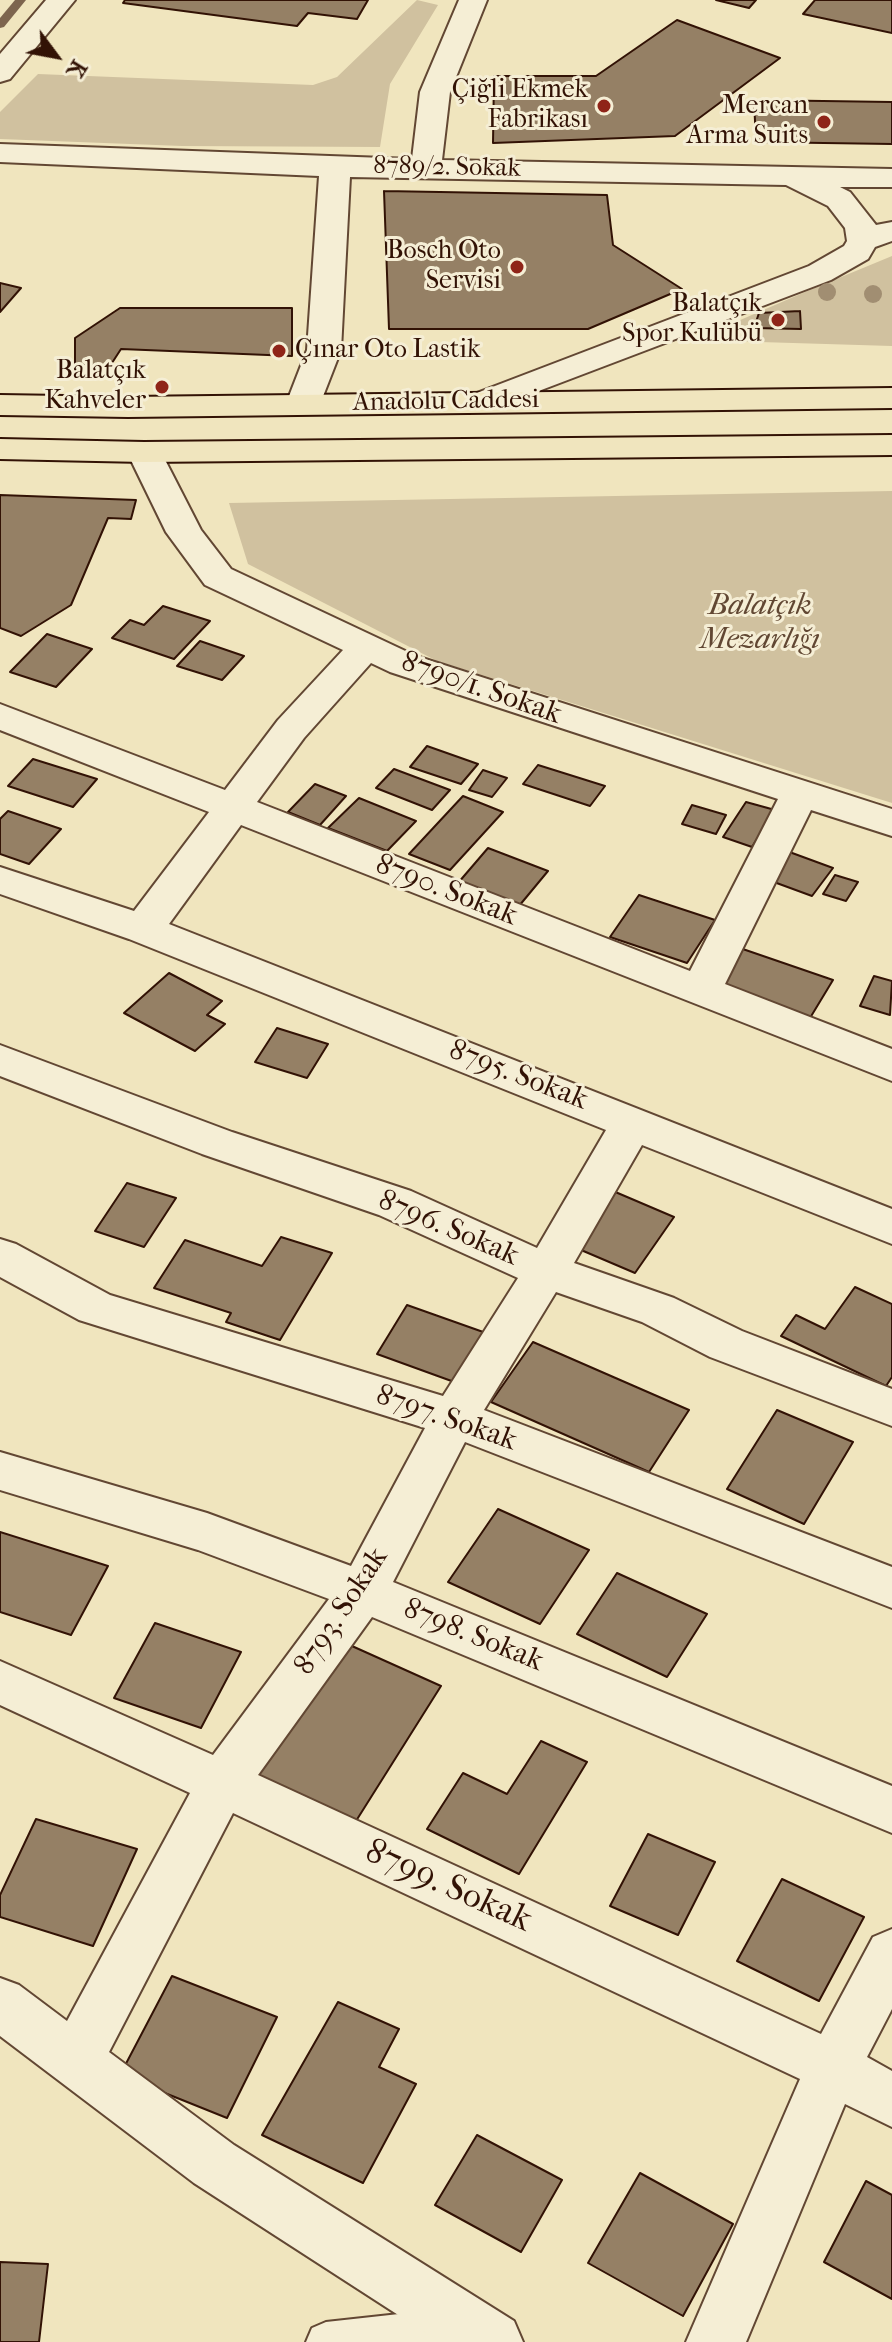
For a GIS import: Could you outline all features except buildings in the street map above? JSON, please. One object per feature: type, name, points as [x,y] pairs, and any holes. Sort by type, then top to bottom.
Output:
[{"type":"highway","name":"Anadolu Caddesi","points":[[0,405],[128,407],[892,398]]},
{"type":"highway","name":"Anadolu Caddesi","points":[[0,449],[144,452],[892,445]]},
{"type":"street","points":[[0,73],[61,0]]},
{"type":"street","points":[[426,167],[435,92],[473,0]]},
{"type":"street","name":"8789/2. Sokak","points":[[0,153],[335,167],[789,176],[811,183],[839,199],[861,227],[878,236]]},
{"type":"street","points":[[303,404],[324,350],[335,167]]},
{"type":"street","points":[[789,176],[892,178]]},
{"type":"street","points":[[486,401],[820,273],[878,236]]},
{"type":"street","name":"8790/1. Sokak","points":[[144,452],[184,532],[218,577],[403,664],[892,823]]},
{"type":"street","points":[[143,929],[291,729],[366,647]]},
{"type":"street","name":"8790. Sokak","points":[[0,716],[892,1066]]},
{"type":"street","points":[[701,991],[800,794]]},
{"type":"street","name":"8795. Sokak","points":[[0,880],[143,929],[892,1227]]},
{"type":"street","name":"8796. Sokak","points":[[0,1060],[217,1143],[395,1203],[546,1271],[658,1310],[726,1344],[892,1408]]},
{"type":"street","name":"8793. Sokak","points":[[76,2060],[221,1785],[363,1591],[454,1418],[546,1271],[633,1122]]},
{"type":"street","name":"8797. Sokak","points":[[0,1256],[95,1308],[454,1418],[892,1588]]},
{"type":"street","name":"8798. Sokak","points":[[0,1471],[207,1533],[363,1591],[892,1810]]},
{"type":"street","name":"8799. Sokak","points":[[0,1682],[500,1910],[833,2067],[892,2101]]},
{"type":"street","points":[[716,2342],[833,2067],[892,1954]]},
{"type":"street","points":[[0,2003],[214,2164],[481,2334]]},
{"type":"lane","points":[[326,2342],[481,2334]]},
{"type":"green space","points":[[417,0],[438,5],[390,84],[380,147],[182,146],[0,139],[0,112],[38,74],[313,85],[337,77]]},
{"type":"green space","points":[[892,256],[892,346],[694,340],[805,292]]},
{"type":"green space","name":"Balatçık Mezarlığı","points":[[892,491],[892,803],[437,661],[248,564],[229,503]]},
{"type":"waterway","points":[[0,25],[21,0]]},
{"type":"place","name":"Çiğli Ekmek Fabrikası","points":[[604,106]]},
{"type":"place","name":"Mercan Arma Suits","points":[[824,122]]},
{"type":"place","name":"Bosch Oto Servisi","points":[[517,267]]},
{"type":"place","name":"Balatçık Spor Kulübü","points":[[778,320]]},
{"type":"place","name":"Çınar Oto Lastik","points":[[279,351]]},
{"type":"place","name":"Balatçık Kahveler","points":[[162,387]]}]
